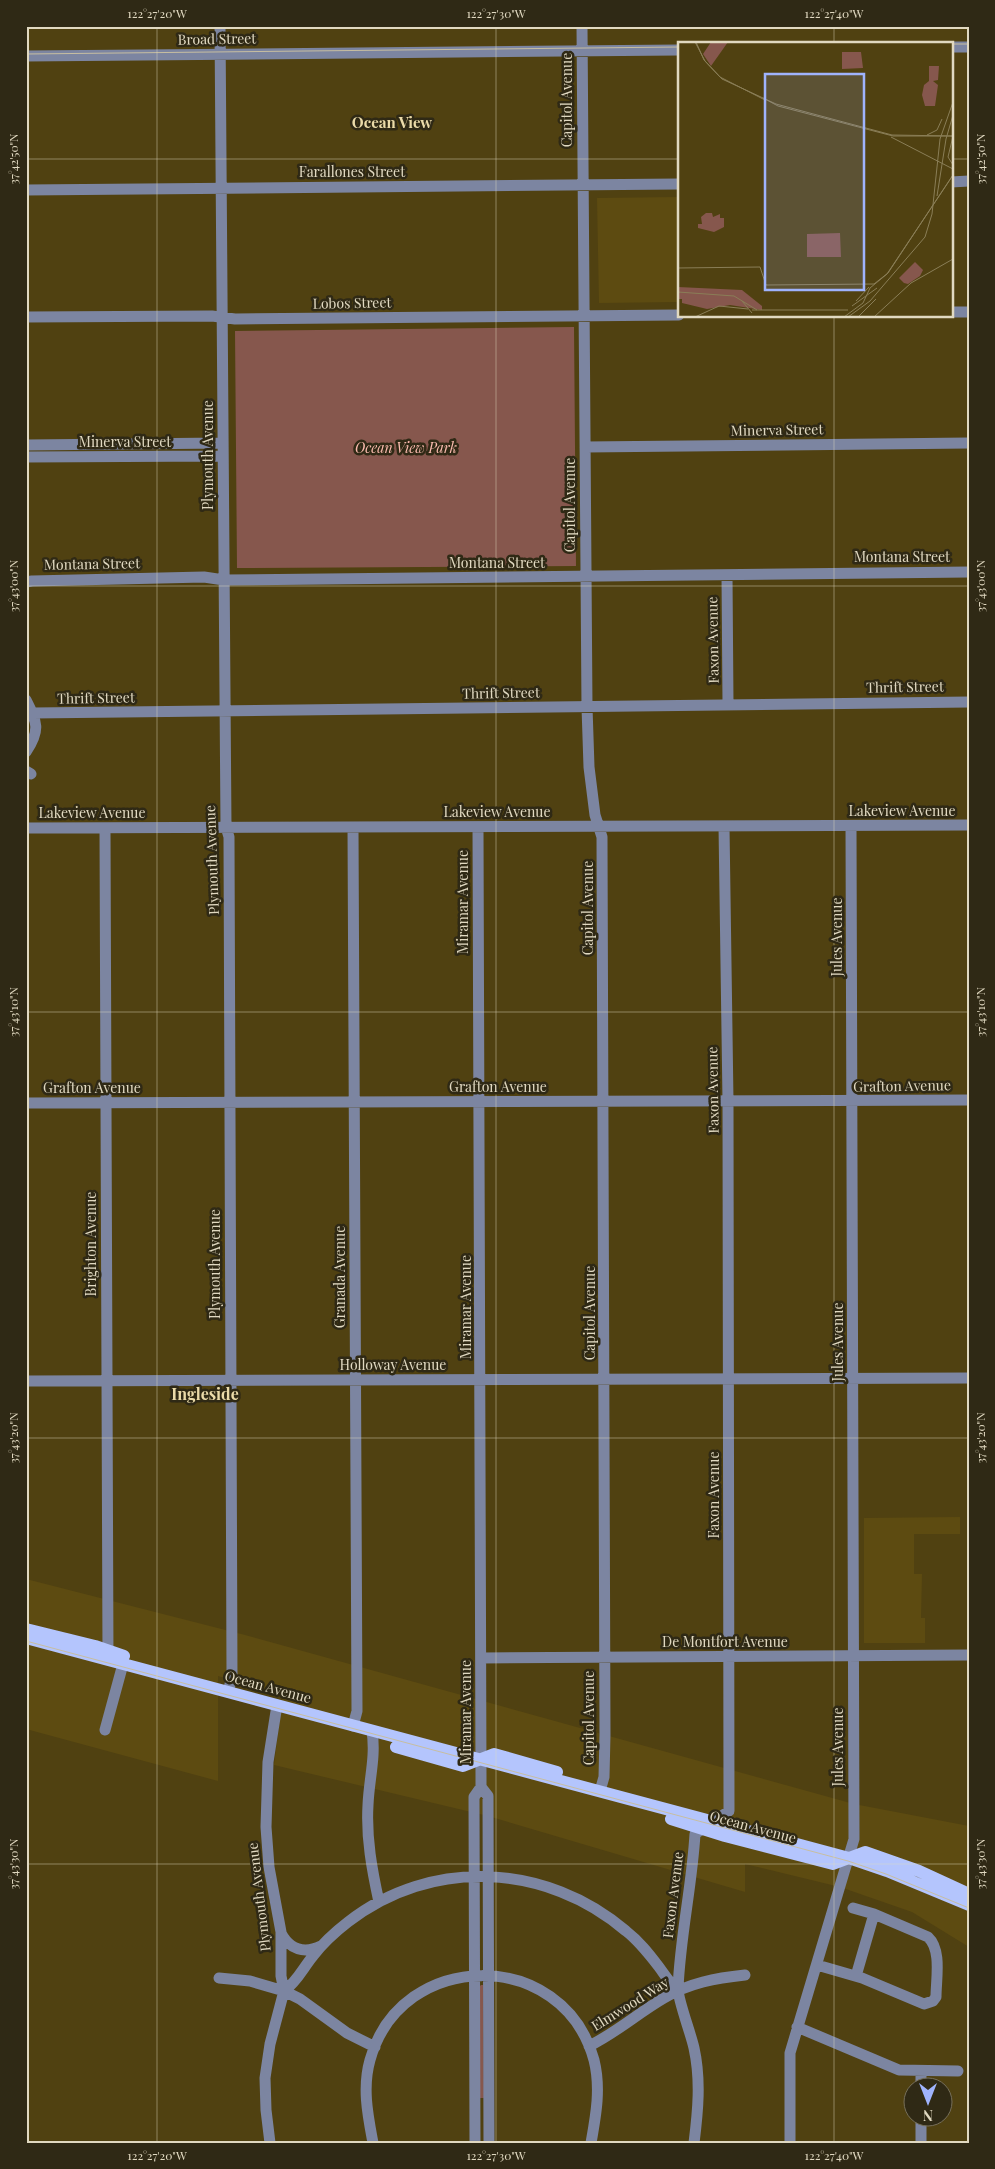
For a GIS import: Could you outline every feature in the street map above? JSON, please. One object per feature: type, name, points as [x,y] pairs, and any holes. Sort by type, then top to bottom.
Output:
[{"type":"main road","name":"Ocean Avenue","points":[[26,1629],[108,1655],[123,1664],[353,1726],[372,1732],[382,1742],[462,1766],[494,1754],[589,1781],[600,1792],[653,1806],[708,1826],[849,1858],[894,1874],[969,1905]]},
{"type":"main road","name":"Ocean Avenue","points":[[26,1638],[133,1659],[155,1672]]},
{"type":"main road","name":"Ocean Avenue","points":[[849,1858],[865,1852],[919,1872],[969,1894]]},
{"type":"street","name":"Plymouth Avenue","points":[[220,26],[226,827],[229,837],[232,1677],[228,1692]]},
{"type":"street","name":"Capitol Avenue","points":[[582,26],[587,707],[589,767],[595,816],[600,826],[602,837],[605,1381],[604,1777],[600,1792]]},
{"type":"street","points":[[952,47],[969,47]]},
{"type":"street","name":"Broad Street","points":[[26,56],[678,50]]},
{"type":"street","points":[[952,182],[969,182]]},
{"type":"street","name":"Farallones Street","points":[[26,190],[678,184]]},
{"type":"street","points":[[952,312],[969,312]]},
{"type":"street","name":"Lobos Street","points":[[26,317],[222,317],[235,319],[678,315]]},
{"type":"street","name":"Minerva Street","points":[[26,445],[223,443]]},
{"type":"street","name":"Minerva Street","points":[[585,447],[969,443]]},
{"type":"street","name":"Minerva Street","points":[[26,458],[223,456]]},
{"type":"street","name":"Montana Street","points":[[26,582],[32,580],[204,577],[224,580],[969,572]]},
{"type":"street","name":"Faxon Avenue","points":[[727,576],[728,704]]},
{"type":"street","points":[[26,700],[33,713],[36,732],[26,752]]},
{"type":"street","name":"Thrift Street","points":[[33,713],[969,702]]},
{"type":"street","name":"Faxon Avenue","points":[[694,2143],[699,2099],[698,2066],[678,1990],[683,1924],[691,1876],[695,1834],[729,1810],[728,1101],[724,826]]},
{"type":"street","name":"Jules Avenue","points":[[790,2143],[790,2053],[796,2027],[817,1965],[854,1839],[851,826]]},
{"type":"street","name":"Lakeview Avenue","points":[[26,828],[969,826]]},
{"type":"street","name":"Granada Avenue","points":[[353,827],[357,1711],[353,1726]]},
{"type":"street","name":"Miramar Avenue","points":[[478,827],[481,1787],[474,1797],[474,1876],[489,2143]]},
{"type":"street","name":"Brighton Avenue","points":[[104,828],[108,1655]]},
{"type":"street","name":"Grafton Avenue","points":[[26,1103],[969,1100]]},
{"type":"street","name":"Holloway Avenue","points":[[26,1381],[605,1381],[969,1378]]},
{"type":"street","name":"De Montfort Avenue","points":[[481,1658],[969,1655]]},
{"type":"street","points":[[105,1730],[123,1664]]},
{"type":"street","name":"Plymouth Avenue","points":[[270,2143],[265,2078],[270,2044],[284,1991],[281,1976],[281,1932],[270,1867],[266,1827],[268,1762],[278,1705]]},
{"type":"street","points":[[372,1732],[375,1748],[368,1788],[367,1824],[371,1864],[378,1902]]},
{"type":"street","name":"Miramar Avenue","points":[[475,2143],[481,1975],[488,1876],[488,1796],[481,1787]]},
{"type":"street","points":[[284,1991],[296,1980],[321,1946],[347,1922],[378,1902],[434,1880],[474,1876],[521,1879],[570,1894],[601,1911],[641,1945],[678,1990]]},
{"type":"street","points":[[817,1965],[856,1976],[924,2004],[929,2004],[936,1997],[936,1950],[933,1941],[928,1937],[874,1914],[853,1908]]},
{"type":"street","points":[[856,1976],[874,1914]]},
{"type":"street","points":[[281,1932],[285,1941],[299,1950],[306,1951],[321,1946]]},
{"type":"street","points":[[373,2143],[366,2089],[368,2068],[375,2047],[390,2020],[413,1997],[442,1982],[481,1975],[518,1980],[547,1995],[572,2018],[589,2046],[594,2060],[598,2088],[591,2143]]},
{"type":"street","name":"Elmwood Way","points":[[589,2046],[616,2032],[654,2004],[678,1990],[713,1979],[745,1975]]},
{"type":"street","points":[[219,1978],[250,1981],[284,1991],[300,1999],[347,2033],[375,2047]]},
{"type":"street","points":[[796,2027],[891,2067],[908,2071],[958,2071]]},
{"type":"street","points":[[922,2071],[922,2076]]},
{"type":"street","points":[[921,2126],[921,2143]]},
{"type":"shaded area","points":[[678,197],[678,302],[599,303],[597,198]]},
{"type":"shaded area","points":[[960,1517],[960,1534],[914,1534],[914,1574],[922,1574],[921,1618],[925,1618],[925,1643],[864,1643],[864,1518]]},
{"type":"shaded area","points":[[26,1579],[245,1635],[854,1804],[969,1826],[969,1947],[912,1912],[840,1887],[745,1864],[745,1892],[488,1816],[274,1765],[283,1695],[218,1676],[218,1781],[26,1729]]},
{"type":"green space","name":"Ocean View Park","points":[[574,327],[576,566],[237,568],[235,331]]},
{"type":"green space","points":[[481,1985],[483,1985],[484,2098],[480,2098]]},
{"type":"tram line","points":[[952,44],[969,44]]},
{"type":"tram line","points":[[26,54],[678,47]]},
{"type":"tram line","points":[[26,1641],[848,1861],[886,1874],[969,1908]]},
{"type":"district","name":"Ocean View","points":[[392,123]]},
{"type":"district","name":"Ingleside","points":[[205,1394]]}]
